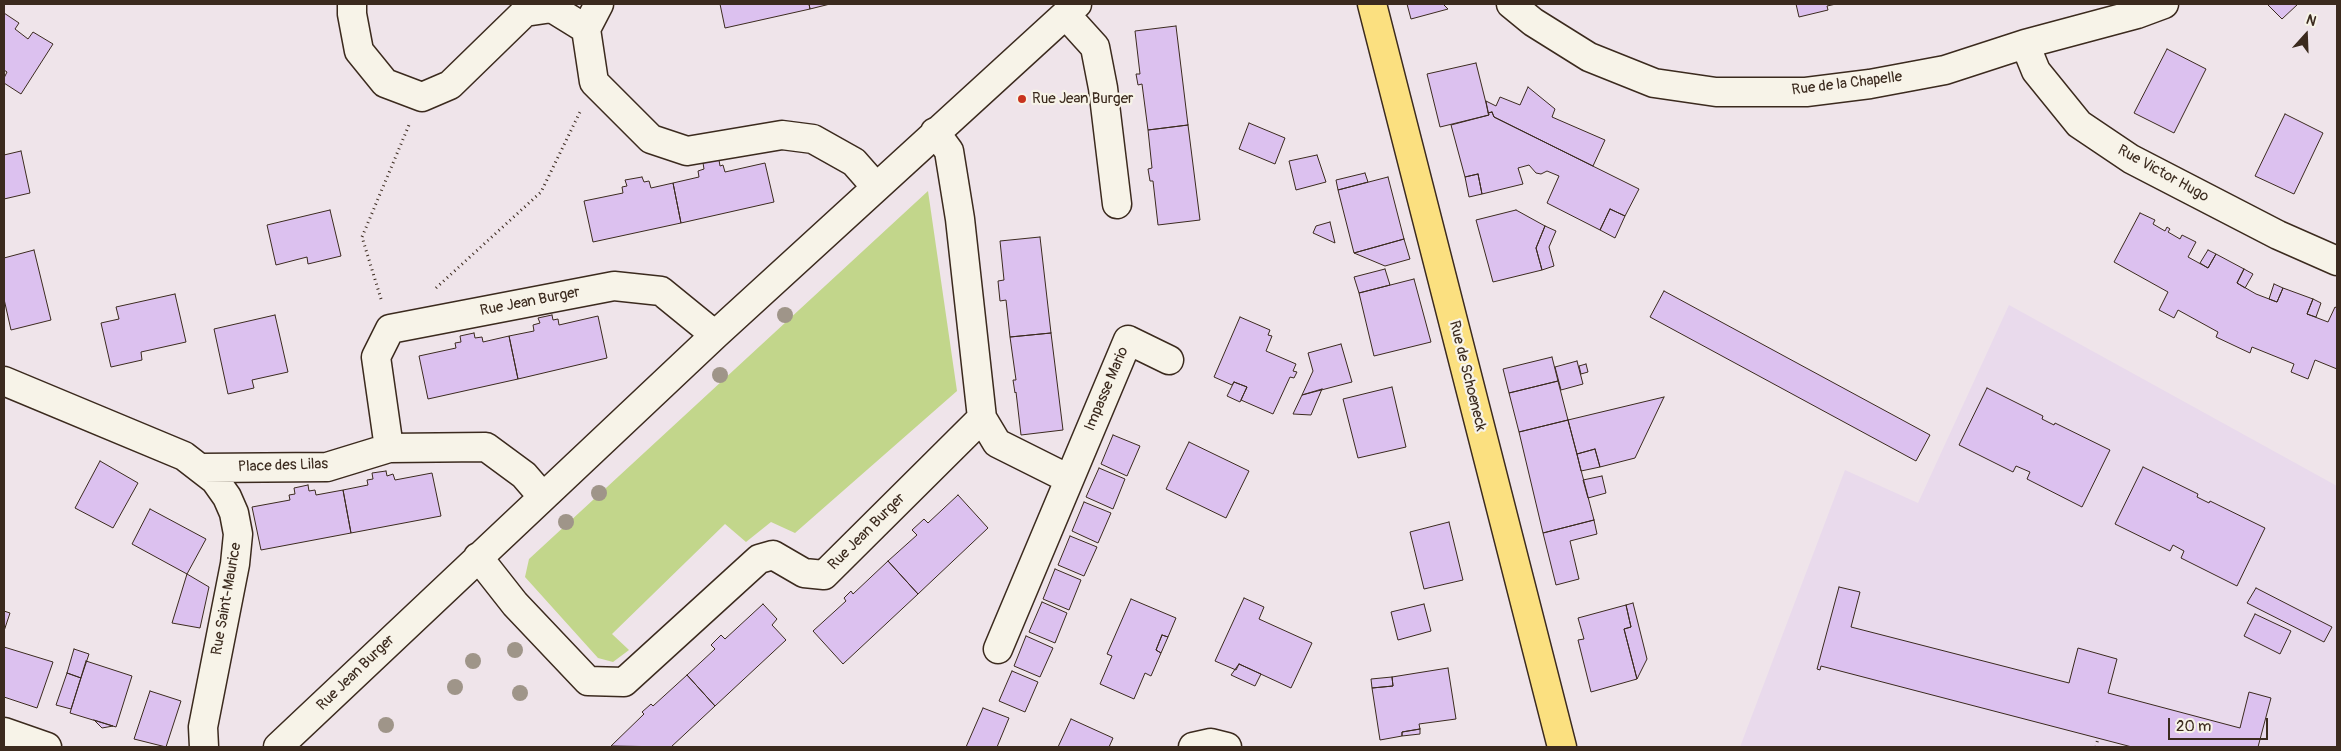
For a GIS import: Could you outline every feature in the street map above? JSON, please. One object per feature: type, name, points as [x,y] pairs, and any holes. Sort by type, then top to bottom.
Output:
[{"type":"main road","name":"Rue de Schoeneck","points":[[1372,4],[1562,747]]},
{"type":"street","points":[[352,4],[359,51],[385,84],[422,97],[450,85],[525,12],[552,8],[586,30]]},
{"type":"street","points":[[599,4],[586,30],[594,82],[651,138],[688,151],[782,135],[813,139],[854,162],[876,187]]},
{"type":"street","name":"Rue de la Chapelle","points":[[1511,4],[1533,22],[1589,57],[1654,83],[1716,92],[1806,92],[1870,84],[1945,70],[2025,44],[2137,14],[2164,4]]},
{"type":"street","name":"Rue Jean Burger","points":[[278,747],[715,335],[935,132],[1072,9],[1095,47],[1103,88],[1117,204]]},
{"type":"street","name":"Rue Victor Hugo","points":[[2025,44],[2036,71],[2079,124],[2131,159],[2278,235],[2337,261]]},
{"type":"street","points":[[935,132],[949,151],[960,219],[982,418],[997,443],[1069,479]]},
{"type":"street","name":"Rue Jean Burger","points":[[390,330],[614,286],[661,291],[715,335]]},
{"type":"street","points":[[390,330],[376,357],[389,448],[486,447],[524,475],[543,497]]},
{"type":"street","name":"Impasse Mario","points":[[998,649],[1128,340],[1169,360]]},
{"type":"street","name":"Rue Saint-Maurice","points":[[4,381],[165,447],[202,468],[215,480],[228,497],[234,513],[238,534],[235,564],[203,727],[204,747]]},
{"type":"street","name":"Rue Jean Burger","points":[[478,557],[515,604],[588,681],[624,682],[759,560],[773,556],[804,573],[824,575],[982,418]]},
{"type":"street","name":"Place des Lilas","points":[[202,468],[327,467],[389,448]]},
{"type":"street","points":[[4,732],[47,747]]},
{"type":"street","points":[[1193,747],[1211,743],[1228,747]]},
{"type":"path","points":[[433,290],[541,192],[594,82]]},
{"type":"path","points":[[390,330],[362,236],[422,97]]},
{"type":"path","points":[[2096,747],[2098,738]]},
{"type":"shaded area","points":[[2009,305],[2337,486],[2337,747],[1740,747],[1845,470],[1918,503]]},
{"type":"green space","points":[[928,191],[957,391],[795,533],[771,522],[746,542],[725,524],[612,634],[629,650],[613,662],[598,658],[525,577],[529,559]]},
{"type":"building","points":[[720,4],[809,4],[810,9],[725,28]]},
{"type":"building","points":[[809,4],[830,4],[810,9]]},
{"type":"building","points":[[1407,4],[1443,4],[1448,9],[1411,19]]},
{"type":"building","points":[[1796,4],[1836,4],[1827,6],[1828,10],[1799,17]]},
{"type":"building","points":[[2267,4],[2298,4],[2282,19]]},
{"type":"building","points":[[4,13],[19,23],[15,29],[28,39],[33,32],[53,44],[21,94],[4,83],[7,72],[4,70]]},
{"type":"building","points":[[1176,26],[1188,125],[1148,130],[1142,84],[1138,85],[1136,74],[1140,74],[1135,31]]},
{"type":"building","points":[[2167,49],[2206,69],[2174,133],[2134,113]]},
{"type":"building","points":[[1476,63],[1489,115],[1440,127],[1427,74]]},
{"type":"building","points":[[1528,87],[1555,109],[1552,117],[1605,140],[1593,166],[1494,117],[1492,112],[1488,113],[1486,101],[1496,106],[1500,97],[1520,105]]},
{"type":"building","points":[[1492,112],[1494,117],[1639,189],[1625,216],[1610,209],[1600,230],[1547,203],[1559,176],[1547,171],[1541,174],[1536,173],[1529,165],[1518,168],[1523,184],[1482,194],[1478,174],[1465,177],[1451,125],[1489,115],[1488,113]]},
{"type":"building","points":[[2285,114],[2323,133],[2294,194],[2255,176]]},
{"type":"building","points":[[1249,123],[1285,138],[1275,164],[1239,149]]},
{"type":"building","points":[[1188,125],[1200,220],[1158,225],[1153,181],[1150,181],[1148,169],[1152,168],[1148,130]]},
{"type":"building","points":[[21,151],[30,193],[4,199],[4,155]]},
{"type":"building","points":[[1317,155],[1326,182],[1296,190],[1289,161]]},
{"type":"building","points":[[719,160],[720,166],[723,165],[725,172],[765,163],[774,202],[681,223],[673,183],[699,177],[698,171],[704,169],[703,163]]},
{"type":"building","points":[[1365,173],[1368,182],[1338,190],[1336,180]]},
{"type":"building","points":[[1478,174],[1482,194],[1469,197],[1465,177]]},
{"type":"building","points":[[642,177],[644,182],[649,181],[651,188],[673,183],[681,223],[593,242],[584,201],[623,193],[622,187],[627,186],[625,180]]},
{"type":"building","points":[[1388,177],[1404,239],[1354,253],[1338,190]]},
{"type":"building","points":[[1610,209],[1625,216],[1615,238],[1600,230]]},
{"type":"building","points":[[330,210],[341,256],[308,264],[307,257],[276,265],[267,225]]},
{"type":"building","points":[[1516,210],[1545,226],[1536,248],[1542,270],[1493,282],[1476,220]]},
{"type":"building","points":[[2140,213],[2155,220],[2153,224],[2165,231],[2167,227],[2170,229],[2168,232],[2180,239],[2182,235],[2196,242],[2188,257],[2208,268],[2216,254],[2244,269],[2237,283],[2256,294],[2277,302],[2283,288],[2313,299],[2307,314],[2328,322],[2335,307],[2337,308],[2337,369],[2315,360],[2308,379],[2291,372],[2294,364],[2252,347],[2250,353],[2216,337],[2218,332],[2178,310],[2174,318],[2159,310],[2168,292],[2114,262]]},
{"type":"building","points":[[1330,222],[1335,243],[1313,233],[1316,226]]},
{"type":"building","points":[[1545,226],[1556,231],[1549,247],[1554,266],[1542,270],[1536,248]]},
{"type":"building","points":[[1040,237],[1051,333],[1010,337],[1006,300],[1000,301],[998,281],[1004,280],[1000,241]]},
{"type":"building","points":[[1404,239],[1410,259],[1385,266],[1354,253]]},
{"type":"building","points":[[34,250],[51,320],[11,330],[4,299],[4,258]]},
{"type":"building","points":[[2208,250],[2216,254],[2208,268],[2200,263]]},
{"type":"building","points":[[1385,269],[1390,285],[1359,293],[1354,277]]},
{"type":"building","points":[[2244,269],[2253,274],[2245,288],[2237,283]]},
{"type":"building","points":[[1414,279],[1431,342],[1374,356],[1359,293]]},
{"type":"building","points":[[2274,284],[2283,288],[2277,302],[2269,299]]},
{"type":"building","points":[[1664,291],[1930,435],[1916,461],[1650,317]]},
{"type":"building","points":[[175,294],[186,342],[141,352],[142,360],[111,367],[101,323],[119,319],[116,307]]},
{"type":"building","points":[[2313,299],[2321,303],[2316,317],[2307,314]]},
{"type":"building","points":[[275,315],[288,372],[252,380],[254,388],[228,394],[214,329]]},
{"type":"building","points":[[552,315],[553,320],[558,319],[559,325],[598,316],[607,358],[518,379],[509,336],[534,331],[533,325],[540,323],[538,318]]},
{"type":"building","points":[[1240,317],[1270,330],[1268,335],[1272,336],[1266,351],[1296,364],[1293,371],[1297,372],[1294,378],[1290,377],[1273,414],[1241,400],[1247,387],[1234,382],[1232,385],[1214,377]]},
{"type":"building","points":[[474,333],[475,338],[482,337],[483,342],[509,336],[518,379],[428,399],[419,356],[456,348],[455,343],[461,342],[460,336]]},
{"type":"building","points":[[1051,333],[1063,430],[1021,435],[1013,380],[1016,380],[1010,337]]},
{"type":"building","points":[[1341,344],[1352,382],[1302,395],[1313,371],[1308,353]]},
{"type":"building","points":[[1552,357],[1558,381],[1509,393],[1503,369]]},
{"type":"building","points":[[1577,361],[1583,384],[1561,390],[1555,367]]},
{"type":"building","points":[[1586,364],[1588,372],[1581,374],[1579,366]]},
{"type":"building","points":[[1558,381],[1568,420],[1519,432],[1509,393]]},
{"type":"building","points":[[1234,382],[1247,387],[1240,402],[1227,396]]},
{"type":"building","points":[[1392,387],[1406,447],[1358,458],[1343,399]]},
{"type":"building","points":[[1987,388],[2043,416],[2042,419],[2054,425],[2055,423],[2110,450],[2082,507],[2027,479],[2030,472],[2016,466],[2013,472],[1959,445]]},
{"type":"building","points":[[1322,389],[1311,415],[1293,414],[1302,395]]},
{"type":"building","points":[[1664,397],[1635,458],[1600,467],[1595,449],[1577,454],[1568,420]]},
{"type":"building","points":[[1568,420],[1594,520],[1543,533],[1519,432]]},
{"type":"building","points":[[1113,435],[1140,446],[1127,476],[1101,464]]},
{"type":"building","points":[[1189,442],[1249,471],[1226,518],[1166,489]]},
{"type":"building","points":[[1595,449],[1600,467],[1581,471],[1577,454]]},
{"type":"building","points":[[100,461],[138,483],[113,528],[75,508]]},
{"type":"building","points":[[2143,467],[2198,494],[2197,497],[2209,503],[2210,501],[2265,528],[2237,586],[2181,558],[2184,551],[2173,545],[2170,551],[2115,524]]},
{"type":"building","points":[[1099,468],[1125,479],[1113,509],[1086,497]]},
{"type":"building","points":[[386,471],[387,476],[393,474],[395,480],[432,473],[441,516],[351,533],[343,490],[368,485],[367,480],[373,479],[372,473]]},
{"type":"building","points":[[1602,476],[1606,493],[1588,498],[1583,480]]},
{"type":"building","points":[[308,485],[309,491],[315,490],[316,495],[343,490],[351,533],[261,550],[252,507],[290,500],[289,495],[295,494],[294,488]]},
{"type":"building","points":[[958,495],[988,528],[918,594],[888,561],[917,535],[912,530],[924,519],[928,523]]},
{"type":"building","points":[[1084,502],[1111,513],[1098,543],[1072,531]]},
{"type":"building","points":[[150,509],[206,539],[187,574],[132,544]]},
{"type":"building","points":[[1594,520],[1597,534],[1570,541],[1579,579],[1556,585],[1543,533]]},
{"type":"building","points":[[1449,522],[1463,580],[1424,589],[1410,532]]},
{"type":"building","points":[[1070,536],[1097,547],[1084,576],[1058,565]]},
{"type":"building","points":[[888,561],[918,594],[843,664],[813,631],[846,601],[844,598],[851,591],[853,594]]},
{"type":"building","points":[[1055,569],[1081,580],[1069,610],[1043,599]]},
{"type":"building","points":[[187,574],[209,587],[200,628],[172,623]]},
{"type":"building","points":[[1839,587],[1860,592],[1851,627],[2069,683],[2078,648],[2117,659],[2108,693],[2240,728],[2249,692],[2271,698],[2258,747],[2132,747],[1821,666],[1820,670],[1817,669]]},
{"type":"building","points":[[2256,588],[2332,627],[2324,642],[2247,603]]},
{"type":"building","points":[[1244,598],[1264,607],[1259,619],[1312,643],[1291,688],[1239,664],[1236,670],[1215,661]]},
{"type":"building","points":[[1131,599],[1176,618],[1168,637],[1162,635],[1156,650],[1161,653],[1151,676],[1145,673],[1134,699],[1100,684],[1112,656],[1107,654]]},
{"type":"building","points":[[1042,602],[1067,613],[1055,643],[1029,632]]},
{"type":"building","points":[[1633,603],[1647,659],[1637,679],[1624,629],[1631,627],[1626,605]]},
{"type":"building","points":[[763,604],[777,619],[772,625],[786,640],[715,706],[687,675],[715,649],[711,645],[721,635],[725,639]]},
{"type":"building","points":[[1424,604],[1431,631],[1398,640],[1391,612]]},
{"type":"building","points":[[1626,605],[1631,627],[1624,629],[1637,679],[1591,692],[1578,640],[1584,639],[1578,618]]},
{"type":"building","points":[[4,611],[10,613],[4,631]]},
{"type":"building","points":[[2255,614],[2291,631],[2280,654],[2244,636]]},
{"type":"building","points":[[1162,635],[1168,637],[1161,653],[1156,650]]},
{"type":"building","points":[[1026,636],[1053,648],[1040,677],[1014,666]]},
{"type":"building","points":[[4,647],[53,662],[37,708],[4,697]]},
{"type":"building","points":[[74,649],[89,654],[81,678],[67,673]]},
{"type":"building","points":[[86,661],[132,676],[116,727],[70,713]]},
{"type":"building","points":[[1239,664],[1261,674],[1255,686],[1231,675]]},
{"type":"building","points":[[1448,668],[1456,719],[1419,724],[1420,729],[1402,732],[1402,736],[1380,740],[1372,688],[1393,686],[1392,677]]},
{"type":"building","points":[[1012,671],[1038,682],[1025,712],[999,701]]},
{"type":"building","points":[[67,673],[81,678],[71,709],[56,705]]},
{"type":"building","points":[[687,675],[715,706],[671,747],[611,746],[644,714],[642,712],[651,704],[653,706]]},
{"type":"building","points":[[1392,677],[1393,686],[1372,688],[1371,679]]},
{"type":"building","points":[[150,691],[181,701],[166,747],[134,739]]},
{"type":"building","points":[[983,708],[1009,718],[997,747],[966,747]]},
{"type":"building","points":[[1071,719],[1113,738],[1109,747],[1058,747]]},
{"type":"building","points":[[94,720],[113,726],[102,728]]},
{"type":"building","points":[[1420,729],[1420,734],[1402,736],[1402,732]]},
{"type":"place","name":"Rue Jean Burger","points":[[1022,99]]}]
